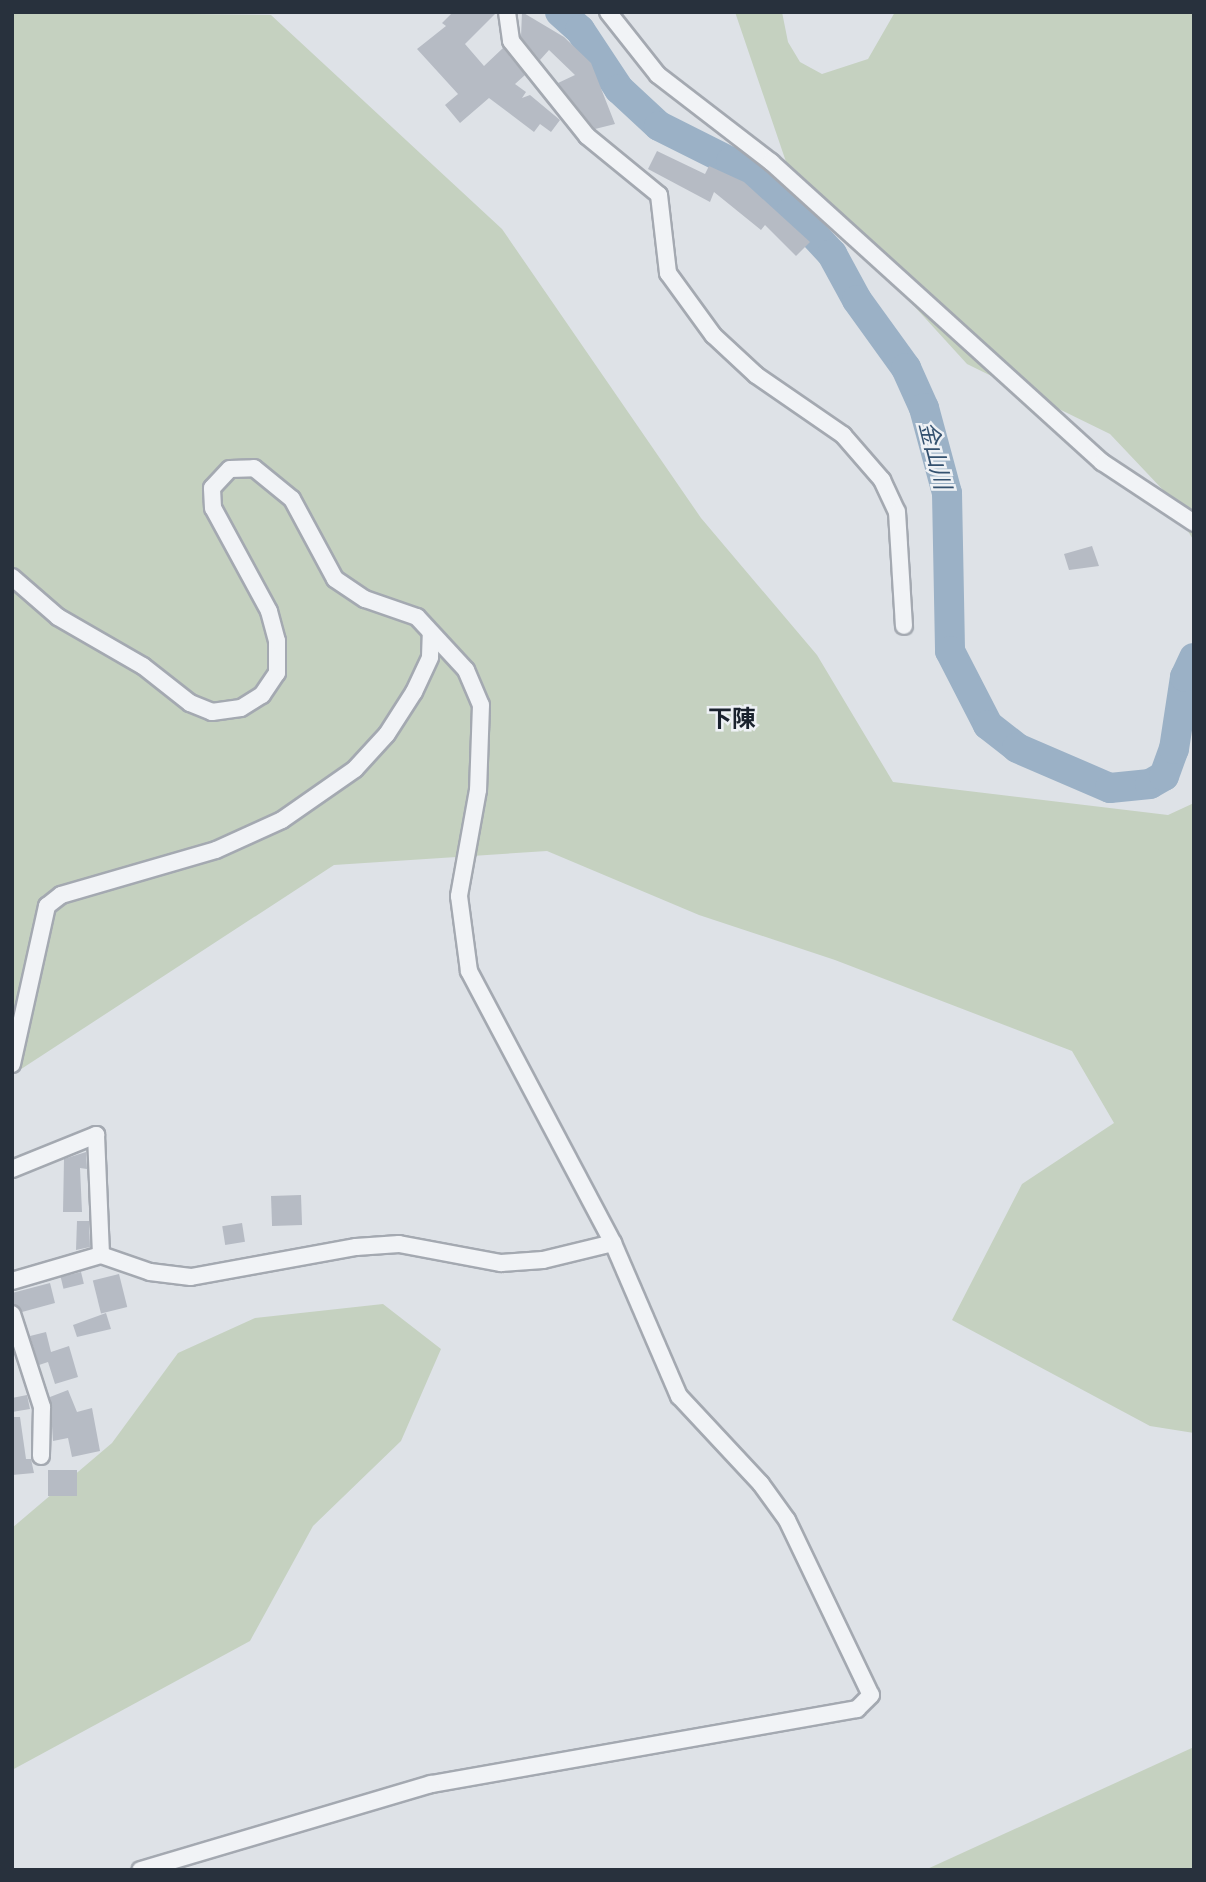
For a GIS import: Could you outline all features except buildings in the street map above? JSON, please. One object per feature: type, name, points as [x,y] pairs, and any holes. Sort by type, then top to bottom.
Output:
[{"type":"street","points":[[507,12],[511,41],[587,136],[659,195],[668,273],[713,335],[756,375],[843,435],[882,480],[897,512],[904,626]]},
{"type":"street","points":[[608,12],[658,75],[771,162],[1102,461],[1194,523]]},
{"type":"street","points":[[12,577],[58,617],[143,667],[190,703],[212,712],[241,708],[262,695],[277,673],[277,641],[269,611],[212,508],[212,488],[230,469],[254,468],[292,499],[335,579],[365,599],[417,617],[466,670],[481,705],[478,790],[459,896],[469,971],[612,1244],[679,1396],[761,1484],[787,1520],[871,1695],[857,1709],[431,1784],[140,1870]]},
{"type":"street","points":[[12,1064],[47,906],[61,895],[216,850],[282,820],[355,769],[387,734],[414,692],[430,657],[432,634]]},
{"type":"street","points":[[12,1169],[96,1135],[101,1255]]},
{"type":"street","points":[[12,1281],[101,1255],[150,1272],[191,1277],[356,1247],[399,1244],[501,1263],[543,1260],[612,1244]]},
{"type":"street","points":[[12,1314],[42,1407],[41,1456]]},
{"type":"green space","points":[[12,12],[271,15],[502,229],[701,518],[817,655],[893,782],[1168,815],[1194,803],[1194,1433],[1150,1426],[952,1320],[1022,1184],[1114,1123],[1072,1051],[835,960],[699,915],[547,851],[334,865],[12,1075]]},
{"type":"green space","points":[[735,12],[782,12],[788,42],[800,62],[822,74],[868,59],[895,12],[1194,12],[1194,541],[1163,490],[1110,434],[967,364],[894,284],[799,200]]},
{"type":"green space","points":[[383,1304],[441,1349],[401,1441],[313,1526],[250,1641],[12,1770],[12,1528],[112,1443],[178,1353],[255,1318]]},
{"type":"green space","points":[[1194,1747],[1194,1870],[925,1870]]},
{"type":"waterway","name":"金山川","points":[[560,12],[580,30],[619,89],[659,126],[731,162],[792,211],[832,254],[857,300],[906,368],[924,408],[947,493],[950,651],[988,725],[1017,748],[1110,788],[1150,784],[1164,776],[1174,749],[1185,677],[1194,658]]},
{"type":"district","name":"下陳","points":[[732,718]]}]
